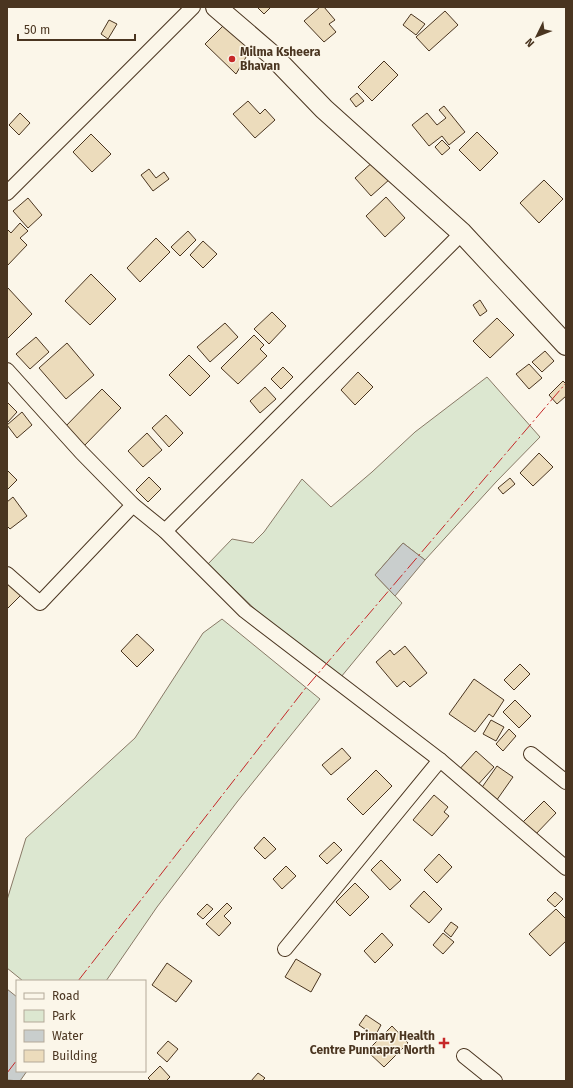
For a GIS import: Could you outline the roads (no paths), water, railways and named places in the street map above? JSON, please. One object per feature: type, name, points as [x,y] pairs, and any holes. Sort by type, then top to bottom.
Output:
[{"type":"street","points":[[7,193],[193,7]]},
{"type":"street","points":[[216,7],[272,56],[324,109],[462,233],[566,345]]},
{"type":"street","points":[[165,531],[462,233]]},
{"type":"street","points":[[7,370],[81,452],[133,505],[165,531],[246,611],[440,760],[566,868]]},
{"type":"street","points":[[7,574],[40,603],[133,505]]},
{"type":"street","points":[[531,754],[566,782]]},
{"type":"street","points":[[284,949],[440,760]]},
{"type":"street","points":[[464,1056],[495,1081]]},
{"type":"water","points":[[403,543],[425,560],[395,596],[375,575]]},
{"type":"water","points":[[7,989],[16,996],[16,1072],[26,1072],[20,1081],[7,1080]]},
{"type":"place","name":"Milma Ksheera Bhavan","points":[[232,59]]},
{"type":"place","name":"Primary Health Centre Punnapra North","points":[[444,1043]]}]
